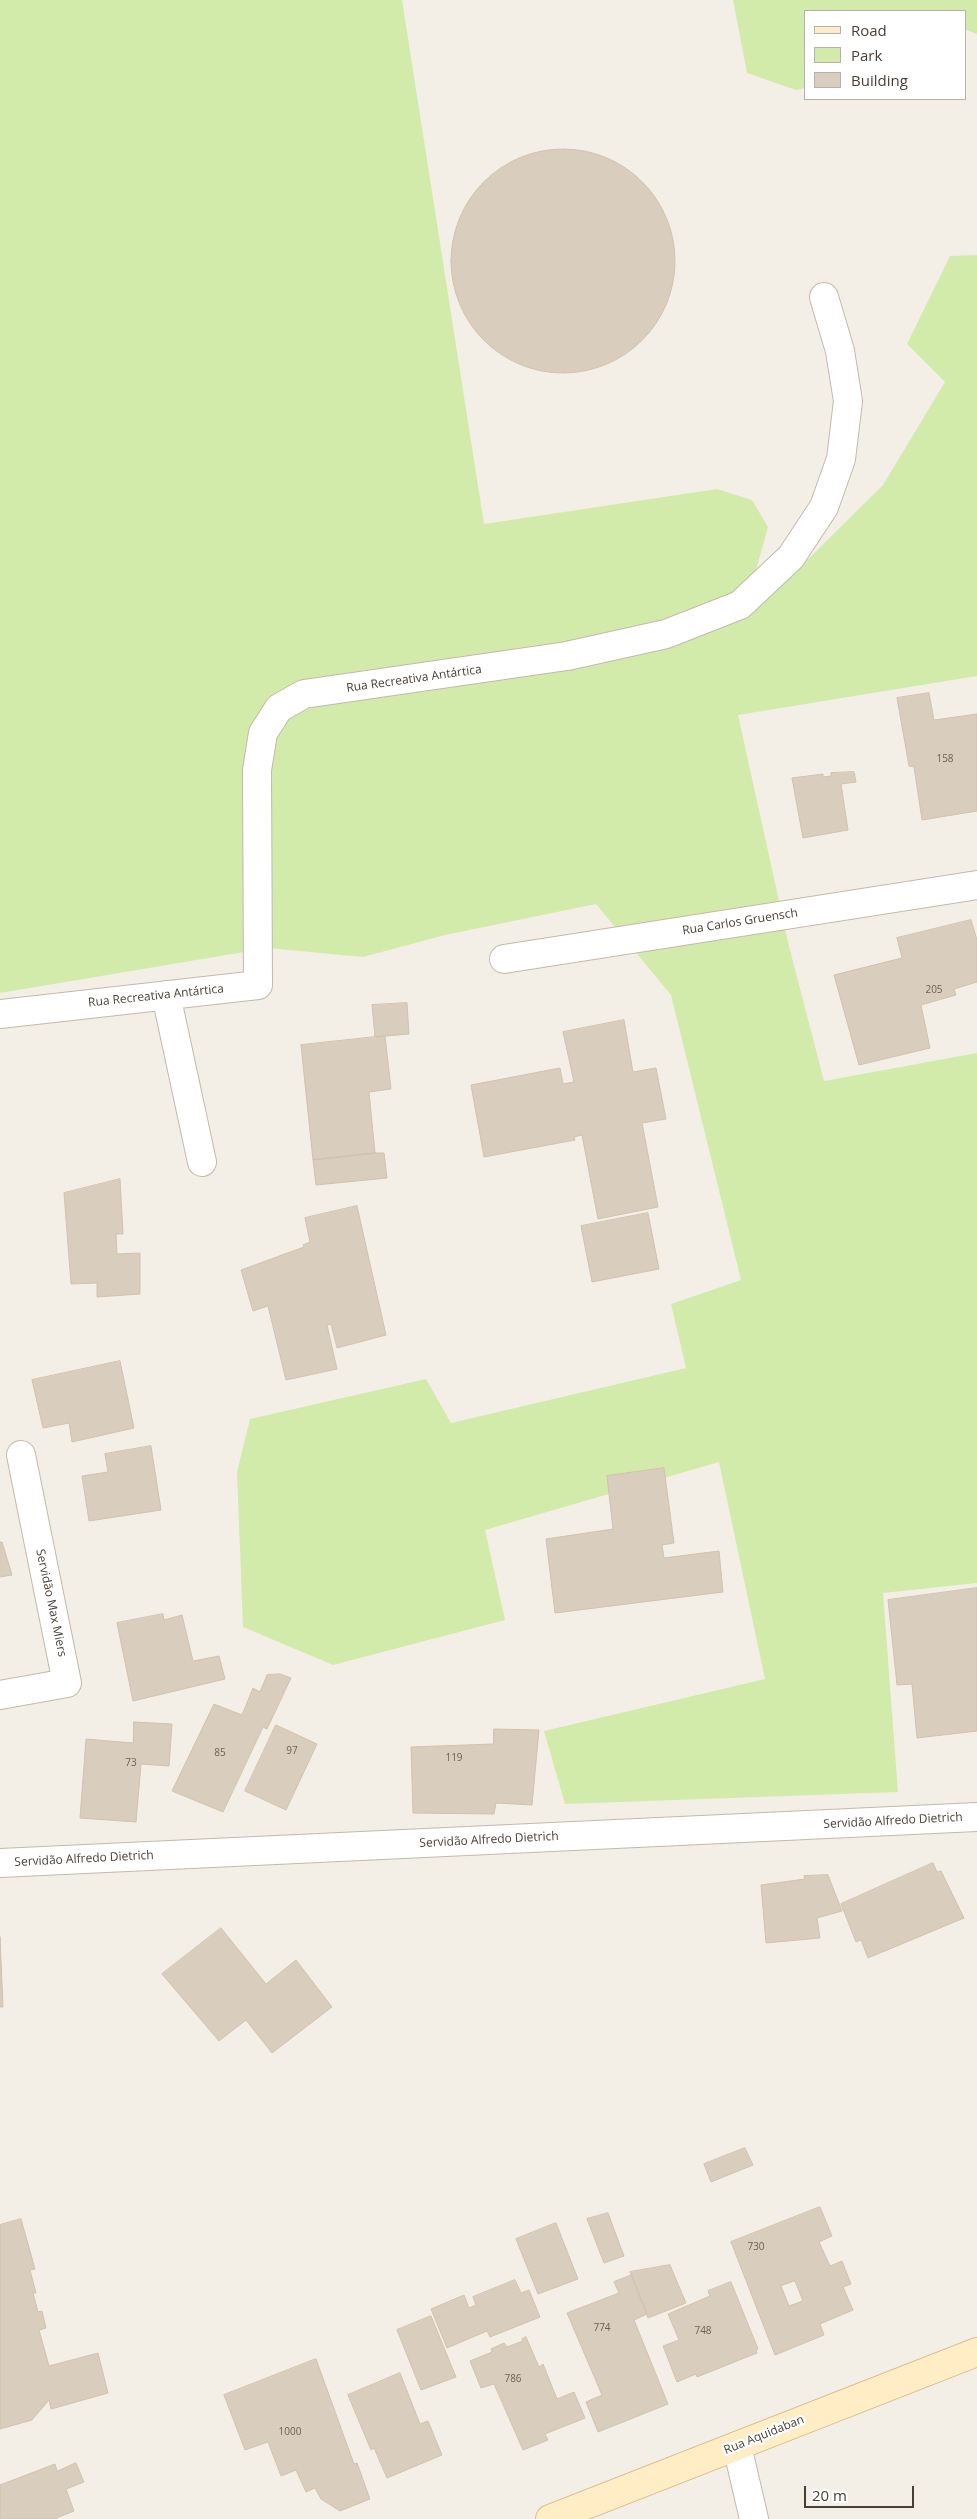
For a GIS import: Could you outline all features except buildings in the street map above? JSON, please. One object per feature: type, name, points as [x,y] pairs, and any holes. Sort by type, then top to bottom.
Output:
[{"type":"street","name":"Rua Recreativa Antártica","points":[[0,1014],[258,985],[257,770],[262,732],[279,708],[304,694],[567,656],[666,634],[740,605],[790,557],[824,507],[841,459],[848,401],[840,351],[824,297]]},
{"type":"street","name":"Rua Carlos Gruensch","points":[[504,959],[977,884]]},
{"type":"street","points":[[166,995],[202,1162]]},
{"type":"street","name":"Servidão Max Miers","points":[[0,1695],[67,1683],[21,1455]]},
{"type":"street","name":"Servidão Alfredo Dietrich","points":[[0,1863],[977,1817]]},
{"type":"street","name":"Rua Aquidaban","points":[[550,2519],[977,2352]]},
{"type":"street","points":[[737,2446],[754,2519]]},
{"type":"green space","points":[[0,0],[402,0],[484,524],[717,489],[752,500],[768,527],[756,570],[767,600],[883,485],[945,382],[907,344],[950,256],[977,255],[977,676],[738,715],[789,946],[824,1081],[977,1053],[977,1583],[883,1593],[898,1792],[565,1804],[544,1731],[765,1679],[719,1462],[485,1530],[505,1620],[333,1665],[243,1627],[237,1472],[250,1419],[426,1379],[451,1423],[686,1368],[671,1304],[741,1280],[671,995],[596,904],[445,935],[363,957],[268,948],[0,993]]},
{"type":"green space","points":[[733,0],[977,0],[977,34],[967,30],[967,10],[804,10],[804,88],[796,90],[747,73]]}]
